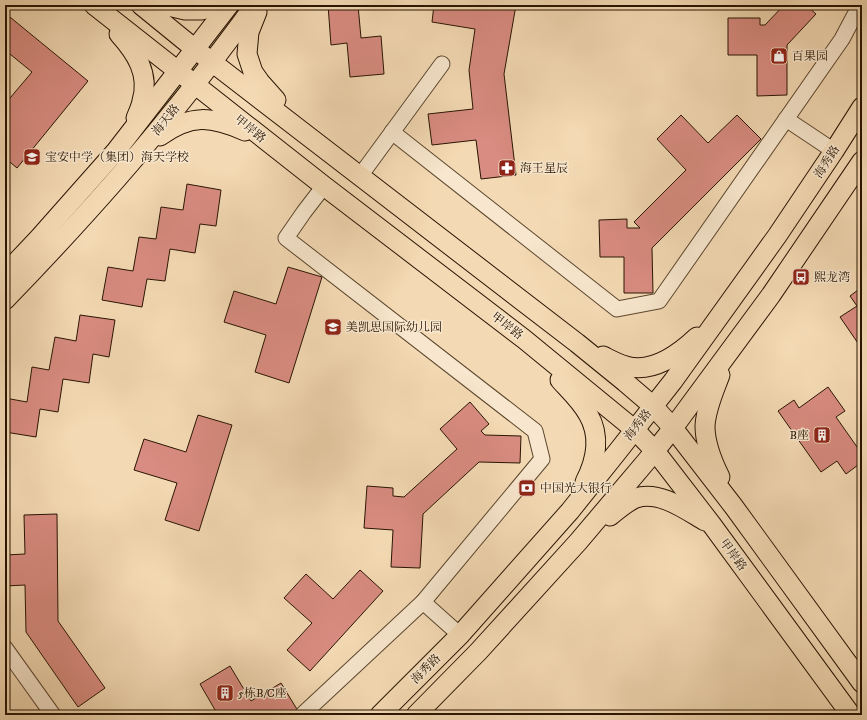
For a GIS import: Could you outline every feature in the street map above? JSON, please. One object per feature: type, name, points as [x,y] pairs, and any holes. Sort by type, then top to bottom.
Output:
[{"type":"main road","points":[[140,5],[577,343],[653,406],[674,428],[734,507],[862,683]]},
{"type":"main road","points":[[164,5],[185,10],[202,10],[218,5]]},
{"type":"main road","name":"海天路","points":[[5,274],[116,151],[229,5]]},
{"type":"main road","name":"海天路","points":[[5,300],[53,250],[147,144],[195,85],[255,5]]},
{"type":"main road","points":[[261,5],[249,32],[247,44],[247,54],[253,72],[260,82],[317,143]]},
{"type":"main road","points":[[96,6],[131,48],[137,58],[144,79],[142,101],[136,118],[116,151]]},
{"type":"main road","name":"甲岸路","points":[[96,6],[263,139],[524,339],[635,430],[655,451],[712,525],[851,715]]},
{"type":"main road","name":"海秀路","points":[[380,715],[460,635],[570,511],[635,430],[673,381],[778,236],[862,107]]},
{"type":"main road","points":[[147,144],[178,125],[186,121],[194,120],[215,121],[227,124],[263,139]]},
{"type":"main road","name":"海秀路","points":[[416,715],[478,652],[578,542],[674,428],[771,295],[862,161]]},
{"type":"main road","points":[[577,343],[613,361],[627,366],[637,368],[653,366],[672,357],[691,343],[723,312]]},
{"type":"main road","points":[[524,339],[580,402],[588,413],[593,424],[596,436],[594,460],[590,474],[570,511]]},
{"type":"main road","points":[[729,352],[710,401],[705,425],[708,450],[734,507]]},
{"type":"main road","points":[[578,542],[626,503],[636,498],[650,496],[672,502],[712,525]]},
{"type":"street","points":[[392,132],[617,309],[659,302],[842,39],[860,5]]},
{"type":"street","points":[[360,176],[442,64]]},
{"type":"street","points":[[786,119],[834,152]]},
{"type":"street","points":[[302,715],[423,602],[542,459],[535,431],[286,238],[324,186]]},
{"type":"street","points":[[423,602],[460,635]]},
{"type":"street","points":[[5,648],[53,715]]},
{"type":"building","points":[[328,5],[358,5],[361,38],[381,36],[384,74],[350,77],[347,43],[331,45]]},
{"type":"building","points":[[434,5],[516,5],[504,74],[516,175],[481,179],[476,140],[432,145],[428,114],[473,109],[469,70],[475,29],[432,22]]},
{"type":"building","points":[[784,5],[806,5],[816,14],[787,45],[787,95],[757,96],[757,55],[728,55],[728,18],[760,18],[760,25],[765,25]]},
{"type":"building","points":[[5,13],[88,81],[17,168],[5,158],[5,104],[32,72],[5,50]]},
{"type":"building","points":[[681,115],[708,143],[737,115],[761,139],[652,248],[653,293],[624,293],[624,257],[600,257],[599,220],[627,219],[627,228],[640,228],[634,222],[686,170],[657,139]]},
{"type":"building","points":[[187,184],[221,190],[216,226],[200,224],[195,253],[170,249],[165,281],[147,279],[142,307],[102,300],[108,267],[133,271],[139,237],[156,239],[161,207],[183,210]]},
{"type":"building","points":[[288,267],[322,277],[289,383],[255,372],[266,335],[224,322],[234,291],[276,304]]},
{"type":"building","points":[[862,287],[862,349],[840,317],[857,306],[850,296]]},
{"type":"building","points":[[80,315],[115,320],[109,357],[93,354],[89,383],[63,379],[58,412],[40,409],[36,437],[5,432],[5,398],[27,402],[32,367],[49,370],[55,337],[76,341]]},
{"type":"building","name":"B座","points":[[828,387],[845,411],[836,417],[862,454],[862,462],[846,474],[837,461],[821,472],[778,411],[794,400],[799,408]]},
{"type":"building","points":[[470,402],[489,424],[481,431],[485,435],[521,436],[520,463],[479,462],[423,514],[420,568],[391,567],[393,530],[364,528],[367,486],[393,488],[393,496],[404,497],[457,449],[440,429]]},
{"type":"building","points":[[198,415],[232,425],[199,531],[165,520],[177,483],[134,470],[144,439],[186,452]]},
{"type":"building","points":[[57,514],[58,621],[105,688],[78,707],[26,632],[25,585],[5,586],[5,555],[25,554],[24,515]]},
{"type":"building","points":[[360,570],[383,591],[310,671],[287,650],[312,623],[284,598],[306,574],[333,599]]},
{"type":"building","name":"5栋B/C座","points":[[230,666],[251,701],[281,683],[298,711],[292,715],[218,715],[200,684]]},
{"type":"place","name":"百果园","points":[[779,56]]},
{"type":"place","name":"宝安中学（集团）海天学校","points":[[32,157]]},
{"type":"place","name":"海王星辰","points":[[507,168]]},
{"type":"place","name":"熙龙湾","points":[[801,277]]},
{"type":"place","name":"美凯思国际幼儿园","points":[[333,327]]},
{"type":"place","name":"B座","points":[[822,435]]},
{"type":"place","name":"中国光大银行","points":[[527,488]]},
{"type":"place","name":"5栋B/C座","points":[[225,693]]}]
